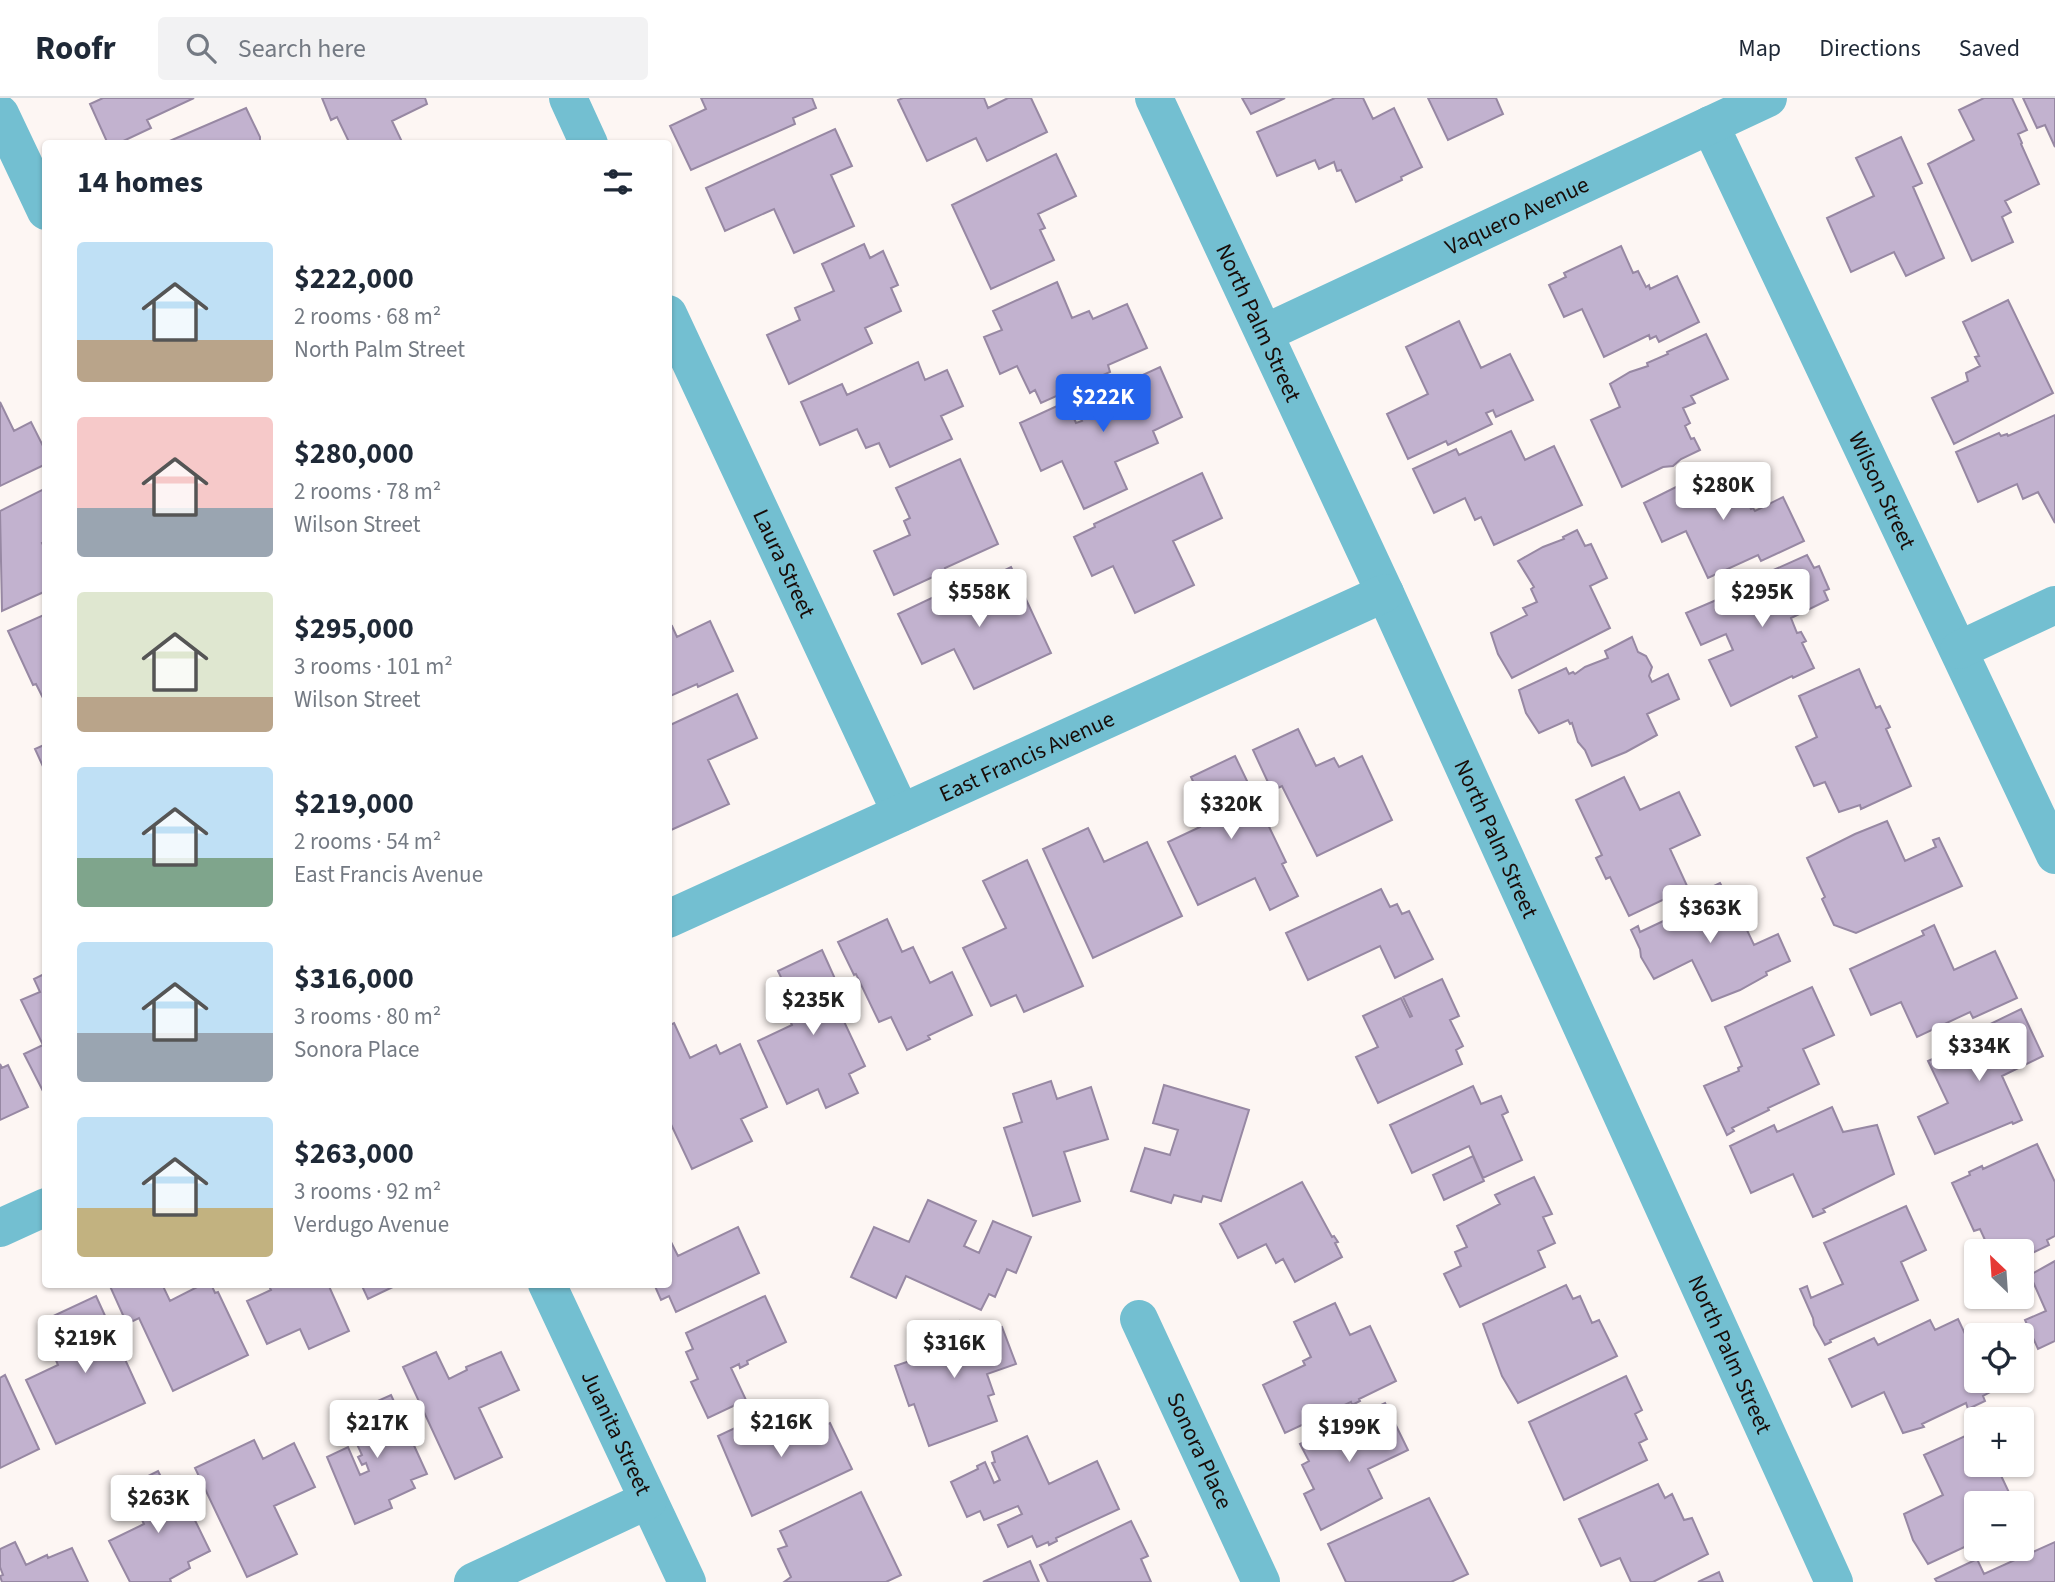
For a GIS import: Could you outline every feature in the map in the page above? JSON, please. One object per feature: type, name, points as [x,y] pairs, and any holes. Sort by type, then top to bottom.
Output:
[{"type":"street","points":[[568,98],[587,140]]},
{"type":"street","name":"North Palm Street","points":[[1154,98],[1385,593],[1834,1582]]},
{"type":"street","name":"Vaquero Avenue","points":[[1265,334],[1768,98]]},
{"type":"street","name":"Wilson Street","points":[[1710,125],[2055,855]]},
{"type":"street","points":[[4,132],[42,203]]},
{"type":"street","name":"Laura Street","points":[[672,323],[901,813]]},
{"type":"street","name":"East Francis Avenue","points":[[672,917],[1385,593]]},
{"type":"street","points":[[1959,650],[2055,605]]},
{"type":"street","points":[[0,1228],[42,1209]]},
{"type":"street","name":"Juanita Street","points":[[549,1288],[687,1582]]},
{"type":"street","name":"Sonora Place","points":[[1139,1319],[1261,1582]]},
{"type":"street","points":[[473,1582],[648,1500]]},
{"type":"building","points":[[103,98],[194,98],[147,120],[151,128],[126,140],[106,140],[90,104]]},
{"type":"building","points":[[322,98],[425,98],[427,104],[392,121],[401,140],[348,140],[337,117],[331,120]]},
{"type":"building","points":[[701,98],[812,98],[816,108],[793,118],[795,124],[691,170],[670,126],[706,109]]},
{"type":"building","points":[[984,98],[988,108],[1008,98],[1031,98],[1047,132],[987,161],[976,138],[927,161],[898,100]]},
{"type":"building","points":[[1242,98],[1285,98],[1251,114]]},
{"type":"building","points":[[1335,98],[1363,98],[1373,119],[1394,108],[1422,167],[1401,177],[1402,180],[1356,202],[1341,170],[1337,171],[1334,162],[1319,169],[1315,160],[1277,176],[1257,132]]},
{"type":"building","points":[[1428,98],[1496,98],[1503,114],[1448,140]]},
{"type":"building","points":[[1984,98],[2012,98],[2027,130],[2018,134],[2021,144],[2039,184],[2005,201],[2011,212],[2002,217],[2013,242],[1972,261],[1928,164],[1974,140],[1959,110]]},
{"type":"building","points":[[2023,98],[2055,98],[2055,147],[2045,125],[2037,128]]},
{"type":"building","points":[[246,108],[260,137],[260,140],[172,140]]},
{"type":"building","points":[[835,129],[852,166],[831,175],[854,226],[794,253],[774,209],[725,231],[706,188]]},
{"type":"building","points":[[1901,137],[1922,183],[1913,187],[1944,258],[1906,276],[1894,252],[1851,272],[1827,218],[1874,196],[1856,158]]},
{"type":"building","points":[[1056,154],[1076,196],[1038,214],[1045,228],[1040,230],[1054,260],[991,289],[952,205]]},
{"type":"building","points":[[864,244],[870,258],[883,251],[898,285],[891,288],[901,311],[865,328],[872,343],[789,384],[767,335],[800,320],[795,308],[834,291],[822,264]]},
{"type":"building","points":[[1621,246],[1633,273],[1638,271],[1646,287],[1649,285],[1650,289],[1677,276],[1699,322],[1659,342],[1656,336],[1650,339],[1649,335],[1604,357],[1582,309],[1564,317],[1549,285],[1566,277],[1564,273]]},
{"type":"building","points":[[1057,282],[1072,318],[1089,311],[1093,319],[1127,304],[1147,348],[1108,365],[1110,372],[1041,403],[1035,390],[1030,393],[1017,366],[1000,374],[984,337],[1002,330],[993,311]]},
{"type":"building","points":[[2008,300],[2053,393],[1954,444],[1932,398],[1968,381],[1966,373],[1980,366],[1975,357],[1979,356],[1963,322]]},
{"type":"building","points":[[1459,321],[1481,368],[1510,354],[1533,400],[1496,417],[1493,410],[1486,413],[1492,424],[1448,445],[1446,441],[1408,459],[1387,414],[1428,394],[1406,347]]},
{"type":"building","points":[[1706,334],[1728,379],[1691,396],[1695,403],[1683,408],[1690,423],[1685,426],[1700,450],[1673,466],[1663,467],[1622,487],[1591,420],[1620,407],[1610,384]]},
{"type":"building","points":[[918,362],[925,380],[947,370],[963,406],[941,416],[952,439],[890,467],[879,443],[866,448],[857,429],[820,445],[801,402],[842,384],[847,395]]},
{"type":"building","points":[[1160,367],[1182,417],[1153,431],[1158,443],[1115,462],[1127,489],[1084,509],[1062,461],[1041,471],[1020,423],[1057,406],[1059,409],[1068,405],[1076,423],[1082,421],[1075,406]]},
{"type":"building","points":[[0,402],[14,431],[31,422],[42,444],[42,466],[0,486]]},
{"type":"building","points":[[2055,415],[2055,523],[2038,492],[2023,499],[2017,484],[1978,502],[1956,452],[1999,433],[2001,436],[2008,436]]},
{"type":"building","points":[[1511,431],[1525,460],[1554,446],[1582,505],[1494,545],[1481,517],[1475,520],[1465,498],[1434,513],[1413,469],[1456,449],[1459,455]]},
{"type":"building","points":[[960,459],[998,544],[894,595],[874,551],[910,535],[904,521],[910,518],[896,488]]},
{"type":"building","points":[[1722,464],[1736,493],[1742,490],[1751,509],[1755,511],[1783,497],[1804,541],[1761,561],[1758,555],[1708,578],[1686,531],[1662,542],[1644,503]]},
{"type":"building","points":[[1202,473],[1222,518],[1173,541],[1194,585],[1135,613],[1113,566],[1092,576],[1074,537],[1095,527],[1094,524]]},
{"type":"building","points":[[42,490],[42,593],[2,611],[0,511]]},
{"type":"building","points":[[1577,530],[1585,546],[1591,544],[1607,578],[1590,586],[1610,628],[1512,678],[1498,654],[1491,633],[1527,615],[1523,608],[1537,602],[1531,589],[1534,587],[1518,561]]},
{"type":"building","points":[[1807,555],[1814,568],[1819,566],[1829,589],[1824,591],[1828,600],[1791,618],[1797,633],[1801,632],[1806,641],[1802,643],[1814,668],[1731,706],[1709,660],[1733,650],[1726,634],[1701,645],[1686,613],[1749,586],[1769,572]]},
{"type":"building","points":[[1011,567],[1051,653],[974,689],[954,649],[922,664],[898,614],[940,594],[943,600]]},
{"type":"building","points":[[42,616],[42,696],[36,684],[33,685],[8,631]]},
{"type":"building","points":[[710,621],[733,671],[672,695],[672,626],[677,637]]},
{"type":"building","points":[[1632,637],[1638,652],[1646,656],[1652,667],[1649,676],[1652,682],[1668,674],[1679,699],[1647,714],[1657,735],[1592,766],[1578,742],[1572,723],[1568,720],[1539,733],[1526,713],[1519,690],[1566,668],[1569,674],[1575,674],[1608,658],[1605,651]]},
{"type":"building","points":[[1859,669],[1876,708],[1880,706],[1890,727],[1886,729],[1911,786],[1861,809],[1860,805],[1839,812],[1825,782],[1814,786],[1796,747],[1817,737],[1799,696]]},
{"type":"building","points":[[737,694],[757,738],[708,760],[729,804],[672,830],[672,724]]},
{"type":"building","points":[[1298,729],[1316,766],[1334,758],[1339,767],[1362,756],[1392,820],[1317,856],[1282,786],[1272,791],[1253,750]]},
{"type":"building","points":[[42,746],[42,764],[35,749]]},
{"type":"building","points":[[1235,756],[1286,862],[1282,864],[1298,896],[1270,910],[1255,878],[1198,905],[1168,842],[1200,827],[1196,819],[1208,814],[1191,777]]},
{"type":"building","points":[[1624,777],[1640,810],[1679,792],[1700,835],[1670,849],[1688,888],[1629,916],[1610,877],[1606,879],[1596,858],[1602,855],[1576,800]]},
{"type":"building","points":[[1887,821],[1905,861],[1936,847],[1933,840],[1939,838],[1962,886],[1856,933],[1834,925],[1822,899],[1825,897],[1807,858]]},
{"type":"building","points":[[1088,828],[1104,862],[1147,842],[1182,916],[1093,958],[1043,849]]},
{"type":"building","points":[[1027,860],[1083,986],[1024,1012],[1016,995],[991,1006],[963,948],[1006,928],[983,881]]},
{"type":"building","points":[[1720,883],[1726,894],[1729,892],[1754,945],[1778,934],[1790,961],[1766,972],[1767,975],[1740,990],[1712,1001],[1692,960],[1654,979],[1641,957],[1631,930],[1638,926],[1640,932],[1676,915],[1678,918],[1692,911],[1686,899]]},
{"type":"building","points":[[1381,889],[1390,907],[1397,904],[1402,914],[1409,911],[1433,959],[1395,978],[1380,946],[1308,980],[1286,933]]},
{"type":"building","points":[[887,919],[902,952],[913,947],[930,983],[952,972],[972,1015],[928,1036],[930,1039],[907,1050],[891,1017],[879,1022],[838,942]]},
{"type":"building","points":[[1934,925],[1954,970],[1995,951],[2017,998],[1973,1018],[1970,1012],[1917,1037],[1901,1002],[1871,1015],[1850,969],[1924,935],[1922,931]]},
{"type":"building","points":[[822,950],[841,992],[832,996],[865,1066],[849,1074],[858,1093],[826,1108],[818,1089],[787,1104],[758,1041],[792,1025],[785,1009],[794,1005],[778,971]]},
{"type":"building","points":[[42,975],[42,1043],[21,1000],[40,992],[34,979]]},
{"type":"building","points":[[1442,979],[1459,1016],[1450,1020],[1463,1046],[1456,1050],[1462,1064],[1378,1103],[1356,1057],[1378,1047],[1363,1016],[1401,998],[1410,1017],[1412,1016],[1403,997]]},
{"type":"building","points":[[1812,987],[1834,1035],[1803,1049],[1819,1084],[1768,1108],[1769,1110],[1732,1128],[1734,1131],[1727,1135],[1704,1086],[1739,1071],[1738,1068],[1742,1066],[1725,1027]]},
{"type":"building","points":[[2021,1009],[2043,1056],[2002,1076],[2022,1120],[1935,1154],[1918,1117],[1948,1103],[1928,1061],[1981,1037],[1978,1030]]},
{"type":"building","points":[[674,1023],[690,1058],[716,1045],[720,1054],[740,1044],[767,1107],[741,1119],[752,1141],[692,1169],[672,1126]]},
{"type":"building","points":[[42,1045],[42,1089],[24,1054]]},
{"type":"building","points":[[0,1064],[2,1068],[8,1065],[28,1107],[0,1120]]},
{"type":"building","points":[[1051,1081],[1057,1099],[1091,1087],[1108,1139],[1064,1152],[1080,1201],[1033,1216],[1004,1128],[1022,1122],[1013,1094]]},
{"type":"building","points":[[1164,1085],[1249,1110],[1221,1201],[1203,1196],[1201,1202],[1174,1195],[1171,1203],[1131,1191],[1145,1148],[1170,1155],[1178,1130],[1153,1123]]},
{"type":"building","points":[[1473,1086],[1481,1104],[1501,1096],[1508,1112],[1502,1115],[1522,1160],[1483,1178],[1469,1146],[1412,1173],[1390,1125]]},
{"type":"building","points":[[1832,1107],[1843,1132],[1877,1125],[1894,1174],[1823,1209],[1825,1212],[1813,1217],[1793,1174],[1751,1193],[1730,1146],[1774,1125],[1777,1132]]},
{"type":"building","points":[[2037,1144],[2055,1182],[2055,1236],[2047,1240],[2049,1245],[2034,1252],[2034,1239],[1985,1239],[1980,1229],[1974,1231],[1952,1183],[1982,1166],[1983,1169]]},
{"type":"building","points":[[1473,1156],[1484,1181],[1444,1200],[1433,1175]]},
{"type":"building","points":[[1534,1177],[1552,1214],[1543,1217],[1555,1243],[1538,1251],[1545,1267],[1460,1307],[1444,1274],[1461,1266],[1455,1252],[1467,1247],[1457,1226],[1500,1204],[1495,1195]]},
{"type":"building","points":[[1302,1182],[1332,1237],[1338,1242],[1335,1243],[1342,1257],[1295,1282],[1283,1259],[1276,1263],[1266,1244],[1238,1258],[1220,1224]]},
{"type":"building","points":[[928,1200],[976,1221],[964,1246],[979,1253],[993,1221],[1031,1237],[1016,1273],[1007,1269],[995,1297],[989,1294],[981,1310],[906,1276],[896,1298],[851,1277],[874,1227],[909,1242]]},
{"type":"building","points":[[1906,1206],[1926,1250],[1901,1262],[1918,1300],[1830,1340],[1831,1342],[1825,1345],[1800,1289],[1807,1286],[1811,1298],[1843,1284],[1824,1243]]},
{"type":"building","points":[[738,1227],[759,1273],[676,1312],[669,1296],[661,1300],[656,1288],[672,1288],[672,1244],[678,1256]]},
{"type":"building","points":[[2055,1261],[2055,1341],[2038,1349],[2034,1340],[2034,1323],[2026,1323],[2025,1320],[2046,1311],[2034,1284],[2034,1273]]},
{"type":"building","points":[[1566,1285],[1573,1299],[1580,1296],[1592,1323],[1599,1320],[1617,1356],[1518,1403],[1502,1376],[1483,1324]]},
{"type":"building","points":[[111,1288],[164,1288],[170,1301],[195,1288],[213,1288],[215,1293],[218,1292],[248,1355],[173,1391],[139,1318],[127,1324]]},
{"type":"building","points":[[270,1288],[330,1288],[349,1331],[309,1349],[300,1329],[267,1344],[247,1301],[271,1290]]},
{"type":"building","points":[[363,1288],[391,1288],[368,1299]]},
{"type":"building","points":[[96,1296],[145,1403],[56,1444],[26,1380],[58,1365],[55,1358],[66,1353],[49,1318]]},
{"type":"building","points":[[765,1296],[786,1342],[747,1361],[748,1364],[740,1368],[739,1364],[731,1368],[746,1400],[708,1418],[691,1382],[698,1379],[686,1352],[693,1349],[686,1333]]},
{"type":"building","points":[[1335,1303],[1350,1335],[1370,1326],[1396,1381],[1352,1405],[1351,1402],[1285,1433],[1263,1385],[1305,1365],[1303,1361],[1311,1357],[1294,1322]]},
{"type":"building","points":[[1958,1319],[1964,1332],[1964,1393],[1988,1393],[1983,1396],[1985,1401],[1972,1407],[1967,1407],[1966,1403],[1922,1424],[1924,1427],[1903,1433],[1884,1392],[1852,1407],[1829,1359],[1874,1338],[1878,1345],[1930,1320],[1935,1330]]},
{"type":"building","points":[[959,1321],[966,1340],[1002,1327],[1016,1364],[987,1374],[994,1394],[988,1396],[997,1421],[929,1446],[914,1404],[909,1406],[895,1366],[919,1358],[912,1339]]},
{"type":"building","points":[[436,1352],[449,1379],[467,1370],[466,1367],[501,1352],[519,1390],[479,1408],[502,1457],[455,1479],[403,1367]]},
{"type":"building","points":[[5,1375],[39,1449],[0,1468],[0,1378]]},
{"type":"building","points":[[1626,1376],[1642,1410],[1635,1414],[1647,1439],[1639,1443],[1647,1460],[1564,1500],[1529,1422]]},
{"type":"building","points":[[391,1395],[427,1474],[411,1480],[415,1488],[389,1500],[392,1508],[355,1524],[327,1457],[348,1447],[360,1475],[369,1471],[366,1463],[362,1465],[358,1457],[362,1455],[344,1416]]},
{"type":"building","points":[[1385,1403],[1408,1450],[1368,1469],[1382,1498],[1321,1530],[1304,1494],[1314,1489],[1302,1465],[1309,1461],[1300,1444]]},
{"type":"building","points":[[784,1405],[799,1437],[830,1423],[852,1469],[752,1516],[718,1436]]},
{"type":"building","points":[[1027,1436],[1049,1484],[1097,1461],[1119,1509],[1056,1538],[1057,1541],[1049,1545],[1048,1542],[1037,1547],[1032,1536],[1008,1547],[998,1525],[1022,1514],[1018,1506],[984,1520],[980,1511],[967,1517],[951,1482],[978,1469],[977,1466],[985,1462],[994,1483],[1000,1480],[992,1463],[995,1462],[992,1452]]},
{"type":"building","points":[[1964,1437],[1964,1477],[2002,1477],[2008,1491],[1964,1491],[1964,1547],[1928,1564],[1913,1540],[1904,1514],[1943,1495],[1924,1455]]},
{"type":"building","points":[[254,1440],[263,1459],[294,1443],[315,1487],[274,1506],[297,1554],[247,1577],[195,1468]]},
{"type":"building","points":[[158,1471],[177,1509],[187,1504],[210,1551],[188,1562],[190,1568],[170,1579],[171,1582],[130,1582],[109,1541],[144,1524],[126,1487]]},
{"type":"building","points":[[1658,1484],[1665,1498],[1672,1494],[1684,1520],[1692,1518],[1708,1554],[1653,1582],[1631,1582],[1620,1558],[1601,1566],[1579,1519]]},
{"type":"building","points":[[861,1492],[901,1575],[886,1582],[784,1582],[791,1577],[778,1549],[787,1546],[780,1531]]},
{"type":"building","points":[[1429,1498],[1468,1574],[1451,1582],[1346,1582],[1328,1544]]},
{"type":"building","points":[[1131,1521],[1148,1556],[1141,1559],[1151,1582],[1048,1582],[1040,1565]]},
{"type":"building","points":[[15,1542],[26,1565],[47,1555],[48,1558],[72,1548],[88,1582],[2,1582],[0,1549]]},
{"type":"building","points":[[2055,1542],[2055,1582],[1937,1582],[1935,1579],[1973,1561],[1978,1561],[1984,1574],[2013,1561],[2034,1561],[2034,1551]]},
{"type":"building","points":[[1030,1561],[1039,1582],[983,1582]]},
{"type":"building","points":[[1719,1572],[1723,1582],[1698,1582]]}]
